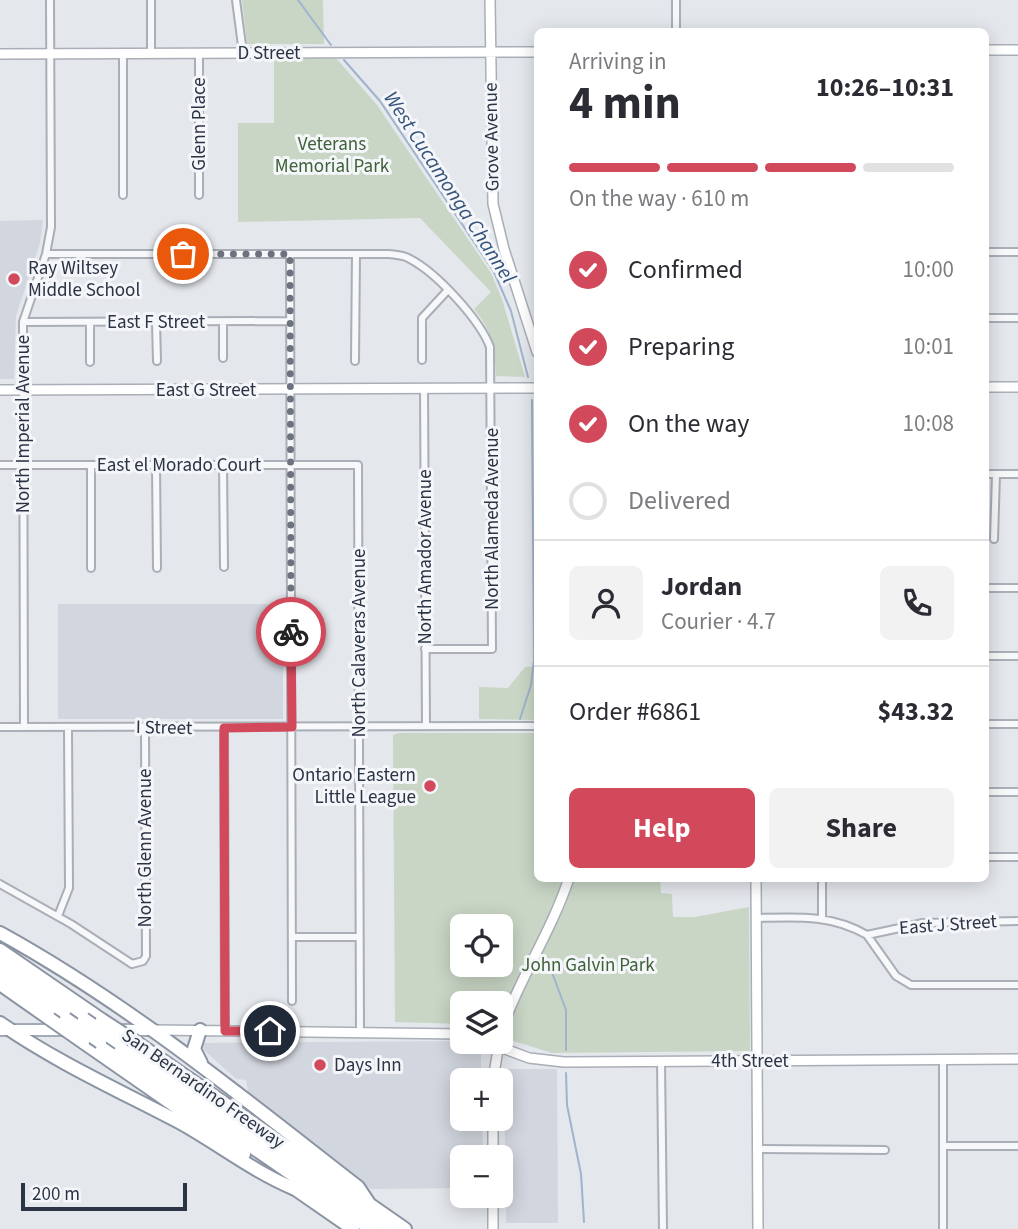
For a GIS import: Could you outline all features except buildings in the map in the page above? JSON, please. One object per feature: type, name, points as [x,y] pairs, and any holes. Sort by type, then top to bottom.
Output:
[{"type":"highway","points":[[0,933],[52,963],[154,1030],[358,1187],[370,1205]]},
{"type":"highway","name":"San Bernardino Freeway","points":[[0,950],[405,1229]]},
{"type":"highway","points":[[0,961],[388,1229]]},
{"type":"highway","points":[[0,973],[371,1229]]},
{"type":"highway","name":"San Bernardino Freeway","points":[[0,985],[353,1229]]},
{"type":"highway","points":[[3,1028],[63,1063],[181,1123],[261,1175],[295,1189]]},
{"type":"highway","points":[[200,1030],[194,1043],[195,1054],[214,1075]]},
{"type":"main road","points":[[3,1028],[154,1030]]},
{"type":"street","name":"North Imperial Avenue","points":[[24,727],[23,322],[46,254],[51,227],[50,0]]},
{"type":"street","points":[[151,0],[151,53]]},
{"type":"street","points":[[236,0],[243,53]]},
{"type":"street","name":"Grove Avenue","points":[[490,0],[493,204],[504,249],[534,343]]},
{"type":"street","points":[[676,0],[676,28]]},
{"type":"street","points":[[989,50],[1018,50]]},
{"type":"street","name":"D Street","points":[[0,54],[534,52]]},
{"type":"street","points":[[123,53],[123,195]]},
{"type":"street","name":"Glenn Place","points":[[199,53],[199,195]]},
{"type":"street","points":[[989,252],[1018,252]]},
{"type":"street","name":"North Alameda Avenue","points":[[46,254],[356,254],[407,257],[447,291],[484,330],[490,347],[492,649],[425,649]]},
{"type":"street","points":[[290,254],[292,1001]]},
{"type":"street","points":[[355,361],[356,254]]},
{"type":"street","points":[[422,360],[422,318],[447,291]]},
{"type":"street","points":[[989,318],[1018,318]]},
{"type":"street","points":[[223,321],[223,358]]},
{"type":"street","name":"East F Street","points":[[23,322],[289,321]]},
{"type":"street","points":[[90,322],[90,362]]},
{"type":"street","points":[[156,322],[157,361]]},
{"type":"street","points":[[989,387],[1018,387]]},
{"type":"street","name":"East G Street","points":[[0,390],[534,388]]},
{"type":"street","name":"North Amador Avenue","points":[[424,389],[426,726]]},
{"type":"street","points":[[156,464],[157,568]]},
{"type":"street","points":[[223,464],[224,567]]},
{"type":"street","name":"East el Morado Court","points":[[0,465],[358,465]]},
{"type":"street","points":[[90,465],[91,568]]},
{"type":"street","name":"North Calaveras Avenue","points":[[358,465],[360,1031]]},
{"type":"street","points":[[989,474],[1018,474]]},
{"type":"street","points":[[994,540],[996,474]]},
{"type":"street","points":[[989,588],[1018,588]]},
{"type":"street","points":[[989,656],[1018,656]]},
{"type":"street","points":[[989,724],[1018,724]]},
{"type":"street","name":"I Street","points":[[0,727],[534,726]]},
{"type":"street","points":[[0,884],[58,916],[69,888],[68,727]]},
{"type":"street","name":"North Glenn Avenue","points":[[58,916],[132,964],[138,964],[146,956],[145,728]]},
{"type":"street","points":[[224,728],[225,1031]]},
{"type":"street","points":[[989,792],[1018,792]]},
{"type":"street","points":[[989,857],[1018,857]]},
{"type":"street","points":[[513,1001],[551,927],[568,882]]},
{"type":"street","points":[[756,882],[758,1229]]},
{"type":"street","points":[[822,882],[822,917]]},
{"type":"street","points":[[756,918],[822,917],[848,924],[867,935],[896,976],[911,985],[1018,985]]},
{"type":"street","name":"East J Street","points":[[867,935],[923,923],[1018,921]]},
{"type":"street","points":[[292,937],[359,937]]},
{"type":"street","points":[[154,1030],[450,1034]]},
{"type":"street","name":"4th Street","points":[[513,1051],[529,1058],[567,1062],[1018,1059]]},
{"type":"street","points":[[943,1060],[943,1229]]},
{"type":"street","points":[[661,1062],[663,1229]]},
{"type":"street","points":[[943,1146],[1018,1146]]},
{"type":"street","points":[[757,1149],[886,1150]]},
{"type":"street","points":[[493,1208],[494,1229]]},
{"type":"shaded area","name":"Ray Wiltsey Middle School","points":[[43,220],[40,243],[16,316],[14,379],[0,379],[0,221]]},
{"type":"shaded area","points":[[58,604],[283,604],[283,719],[58,719]]},
{"type":"shaded area","points":[[450,1041],[450,1054],[481,1054],[481,1068],[450,1068],[450,1131],[482,1131],[483,1145],[450,1145],[450,1188],[371,1189],[249,1098],[246,1080],[236,1079],[204,1050],[203,1043]]},
{"type":"shaded area","points":[[513,1069],[557,1069],[558,1223],[506,1223],[506,1208],[513,1208],[513,1145],[505,1145],[505,1131],[513,1131]]},
{"type":"green space","points":[[242,0],[323,0],[324,44],[247,44]]},
{"type":"green space","name":"Veterans Memorial Park","points":[[336,58],[377,105],[491,273],[502,299],[525,377],[496,376],[491,340],[474,309],[491,292],[420,218],[238,222],[238,123],[274,123],[274,59]]},
{"type":"green space","points":[[534,666],[534,720],[479,719],[479,687],[508,688],[525,667]]},
{"type":"green space","name":"John Galvin Park","points":[[534,733],[534,882],[660,882],[661,893],[672,894],[673,917],[695,917],[749,907],[750,1051],[552,1053],[513,1041],[513,991],[450,991],[450,1024],[395,1022],[393,735]]},
{"type":"waterway","name":"West Cucamonga Channel","points":[[298,0],[331,45]]},
{"type":"waterway","name":"West Cucamonga Channel","points":[[344,60],[380,101],[494,272],[511,311],[528,377]]},
{"type":"waterway","name":"West Cucamonga Channel","points":[[520,719],[531,685],[534,660],[532,400]]},
{"type":"waterway","name":"West Cucamonga Channel","points":[[547,959],[566,1010],[566,1050]]},
{"type":"waterway","points":[[566,1073],[567,1105],[581,1174],[584,1222]]},
{"type":"way so far","points":[[183,254],[290,254],[291,632]]},
{"type":"place","name":"Ray Wiltsey Middle School","points":[[14,279]]},
{"type":"place","name":"Ontario Eastern Little League","points":[[430,786]]},
{"type":"place","name":"Days Inn","points":[[320,1065]]},
{"type":"route","points":[[270,1031],[225,1031],[224,728],[292,727],[291,632]]}]
